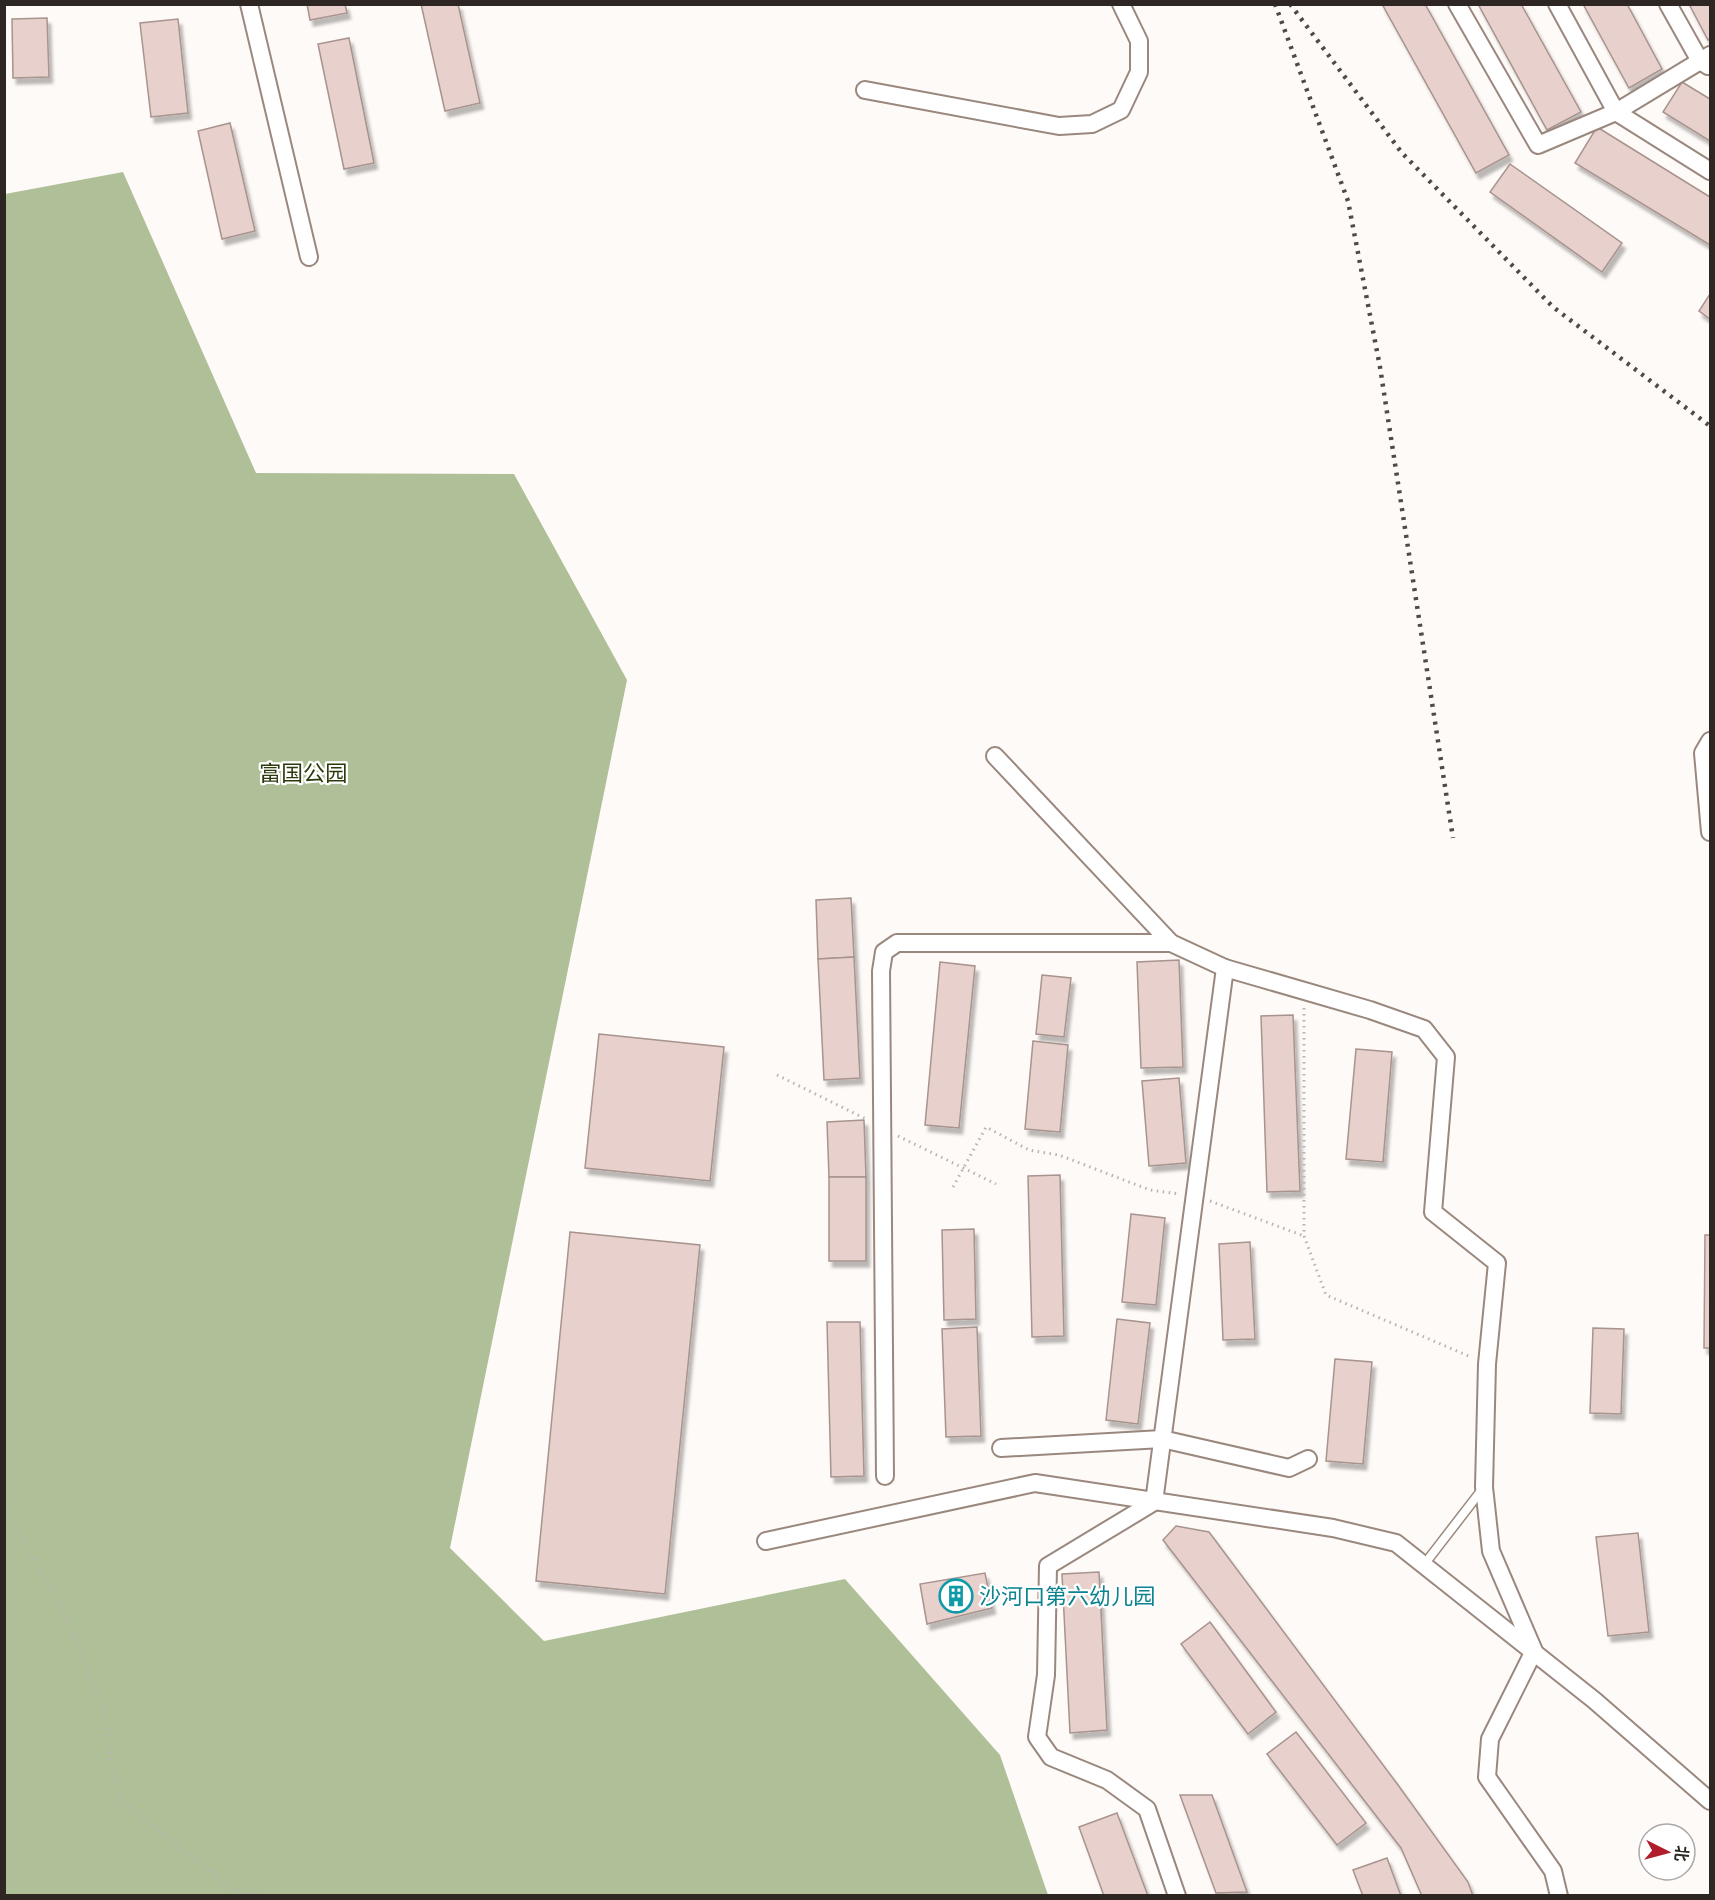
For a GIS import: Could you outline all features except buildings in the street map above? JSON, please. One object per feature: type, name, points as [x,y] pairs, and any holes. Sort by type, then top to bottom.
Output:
[{"type":"street","points":[[249,4],[309,257]]},
{"type":"street","points":[[865,90],[1059,126],[1092,124],[1121,110],[1139,72],[1139,41],[1121,4]]},
{"type":"street","points":[[1457,4],[1538,146],[1616,112],[1707,62],[1668,4]]},
{"type":"street","points":[[1557,4],[1616,112],[1710,171]]},
{"type":"street","points":[[1710,741],[1703,753],[1710,832]]},
{"type":"street","points":[[995,756],[1171,943],[1225,968],[1370,1010],[1424,1029],[1446,1057],[1433,1212],[1497,1263],[1487,1364],[1484,1487],[1491,1551],[1534,1652],[1490,1739],[1487,1777],[1553,1871],[1559,1896]]},
{"type":"street","points":[[885,1476],[881,971],[884,952],[897,943],[1171,943]]},
{"type":"street","points":[[1154,1502],[1225,968]]},
{"type":"street","points":[[1001,1448],[1162,1439],[1289,1468],[1308,1459]]},
{"type":"street","points":[[766,1541],[1035,1483],[1333,1527],[1396,1543],[1534,1652],[1710,1801]]},
{"type":"street","points":[[1154,1502],[1048,1566],[1046,1675],[1037,1737],[1052,1757],[1107,1780],[1147,1809],[1177,1896]]},
{"type":"lane","points":[[1423,1566],[1484,1487]]},
{"type":"path","points":[[1304,992],[1304,1236],[1326,1295],[1487,1364]]},
{"type":"path","points":[[953,1187],[986,1127],[1029,1150],[1059,1155],[1150,1190],[1195,1195],[1304,1236]]},
{"type":"path","points":[[4,1506],[69,1623],[102,1706],[119,1799],[235,1891],[263,1896]]},
{"type":"green space","name":"富国公园","points":[[123,172],[256,473],[514,474],[627,680],[450,1548],[544,1641],[845,1579],[1000,1755],[1048,1895],[5,1895],[5,194]]},
{"type":"railway","points":[[1275,4],[1348,201],[1380,367],[1453,838]]},
{"type":"railway","points":[[1290,4],[1402,153],[1553,307],[1710,426]]},
{"type":"place","name":"沙河口第六幼儿园","points":[[956,1596]]}]
